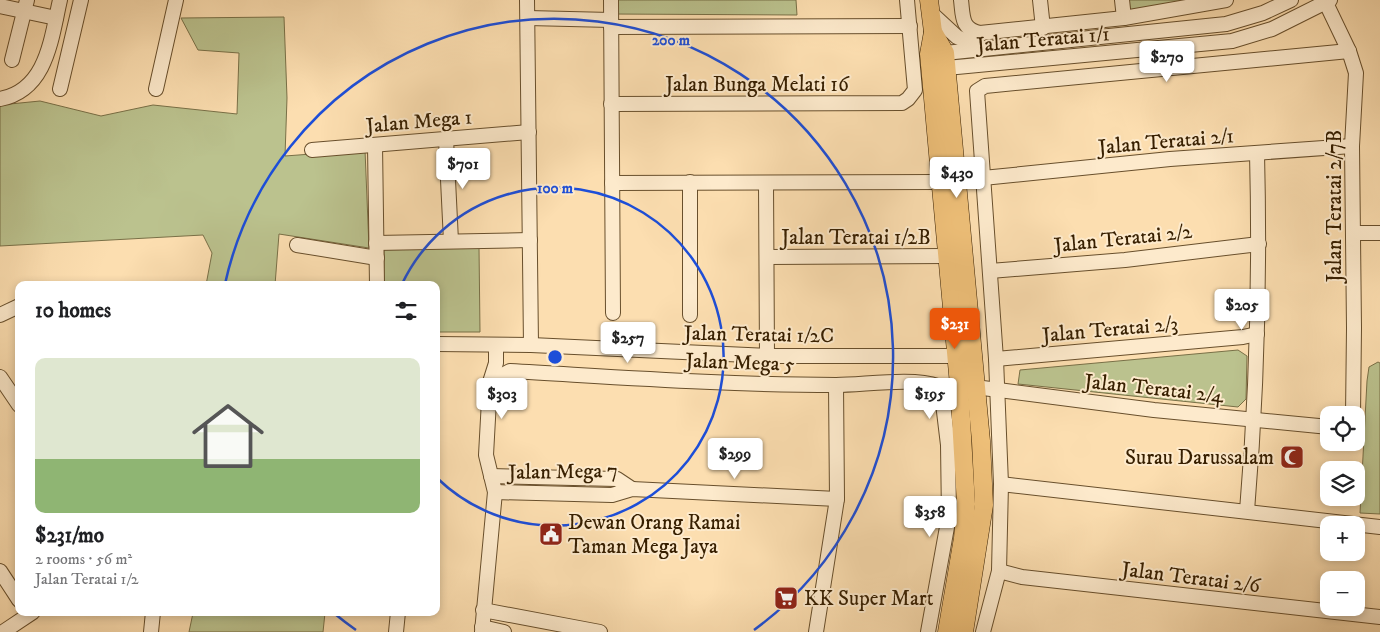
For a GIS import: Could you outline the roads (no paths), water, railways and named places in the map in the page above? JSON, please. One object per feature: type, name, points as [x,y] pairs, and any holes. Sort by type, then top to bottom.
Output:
[{"type":"main road","points":[[930,7],[975,387],[964,443],[984,505],[964,632]]},
{"type":"main road","points":[[937,61],[939,182],[964,443],[966,504],[964,538],[947,632]]},
{"type":"street","points":[[0,99],[15,95],[26,89],[34,80],[46,56],[60,0]]},
{"type":"street","points":[[60,88],[81,0]]},
{"type":"street","points":[[156,89],[176,0]]},
{"type":"street","points":[[440,344],[531,345],[527,0]]},
{"type":"street","points":[[611,0],[613,313]]},
{"type":"street","points":[[528,18],[611,23],[910,26],[908,0]]},
{"type":"street","points":[[961,0],[963,20],[971,32],[980,33],[1043,28],[1124,18],[1226,0]]},
{"type":"street","points":[[1040,0],[1043,28]]},
{"type":"street","points":[[1122,0],[1124,18]]},
{"type":"street","name":"Jalan Teratai 1/1","points":[[937,61],[985,49],[1226,24],[1263,13],[1290,0]]},
{"type":"street","name":"Jalan Teratai 1/1","points":[[937,61],[1232,41],[1272,29],[1328,1]]},
{"type":"street","name":"Jalan Teratai 2/7B","points":[[1328,1],[1350,51],[1356,73],[1352,146],[1354,233],[1353,406]]},
{"type":"street","points":[[0,6],[25,6],[56,18]]},
{"type":"street","points":[[12,60],[25,6]]},
{"type":"street","points":[[930,7],[957,37],[985,49]]},
{"type":"street","name":"Jalan Bunga Melati 16","points":[[611,104],[902,103],[915,90],[910,26]]},
{"type":"street","name":"Jalan Teratai 1/1","points":[[983,178],[977,91],[986,86],[1350,51]]},
{"type":"street","name":"Jalan Mega 1","points":[[312,150],[529,132]]},
{"type":"street","points":[[446,139],[451,242]]},
{"type":"street","points":[[374,145],[377,281]]},
{"type":"street","name":"Jalan Teratai 2/1","points":[[983,178],[1352,146]]},
{"type":"street","points":[[1247,511],[1255,420],[1259,244],[1258,153]]},
{"type":"street","points":[[983,178],[998,390],[1001,484],[999,571],[983,632]]},
{"type":"street","points":[[690,182],[690,315]]},
{"type":"street","points":[[612,183],[939,182]]},
{"type":"street","points":[[766,183],[767,356]]},
{"type":"street","points":[[1354,233],[1380,233]]},
{"type":"street","points":[[376,244],[530,240]]},
{"type":"street","name":"Jalan Teratai 2/2","points":[[990,271],[1125,260],[1259,244]]},
{"type":"street","points":[[297,245],[377,258]]},
{"type":"street","name":"Jalan Teratai 1/2B","points":[[767,257],[946,256]]},
{"type":"street","points":[[0,316],[15,308]]},
{"type":"street","name":"Jalan Teratai 2/3","points":[[996,359],[1243,337],[1257,334]]},
{"type":"street","name":"Jalan Teratai 1/2C","points":[[531,345],[767,356],[955,356]]},
{"type":"street","name":"Jalan Mega 7","points":[[482,630],[495,492],[486,455],[490,382],[496,363],[496,346]]},
{"type":"street","name":"Jalan Mega 5","points":[[496,363],[510,371],[836,385],[923,383],[938,386],[964,443]]},
{"type":"street","points":[[490,382],[510,371]]},
{"type":"street","points":[[0,377],[15,399]]},
{"type":"street","points":[[816,632],[837,499],[836,385]]},
{"type":"street","name":"Jalan Teratai 2/4","points":[[975,387],[1154,410],[1320,426]]},
{"type":"street","points":[[928,632],[964,443]]},
{"type":"street","name":"Jalan Mega 7","points":[[491,476],[616,479],[632,489]]},
{"type":"street","points":[[1001,484],[1380,527]]},
{"type":"street","name":"Jalan Mega 7","points":[[495,492],[612,495],[632,489],[837,499]]},
{"type":"street","points":[[0,571],[15,594]]},
{"type":"street","name":"Jalan Teratai 2/6","points":[[999,571],[1031,578],[1380,617]]},
{"type":"street","points":[[483,610],[600,632]]},
{"type":"street","points":[[3,632],[25,616]]},
{"type":"street","points":[[151,632],[153,616]]},
{"type":"street","points":[[396,632],[398,616]]},
{"type":"street","points":[[482,630],[504,632]]},
{"type":"waterway","points":[[969,414],[971,436]]},
{"type":"waterway","points":[[972,453],[974,485]]},
{"type":"place","name":"Surau Darussalam","points":[[1292,457]]},
{"type":"place","name":"Dewan Orang Ramai Taman Mega Jaya","points":[[551,534]]},
{"type":"place","name":"KK Super Mart","points":[[786,598]]}]
